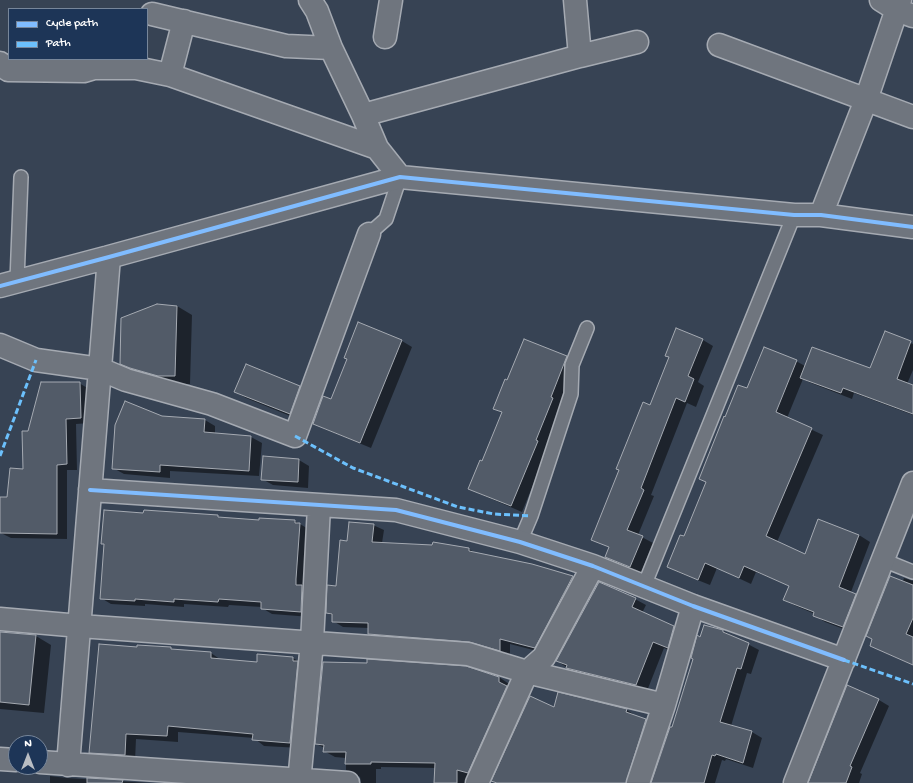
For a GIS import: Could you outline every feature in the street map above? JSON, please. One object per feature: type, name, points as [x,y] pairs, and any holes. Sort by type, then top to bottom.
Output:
[{"type":"street","points":[[310,0],[317,11],[331,48],[377,148],[400,176]]},
{"type":"street","points":[[385,37],[391,0]]},
{"type":"street","points":[[575,0],[580,56]]},
{"type":"street","points":[[821,215],[866,100],[898,6]]},
{"type":"street","points":[[152,14],[286,46],[331,48]]},
{"type":"street","points":[[170,75],[184,21]]},
{"type":"street","points":[[363,115],[637,42]]},
{"type":"street","points":[[719,45],[913,117]]},
{"type":"street","points":[[0,63],[8,70],[84,71],[94,68],[136,68],[170,75],[377,148]]},
{"type":"street","points":[[9,283],[109,258],[400,176],[794,215],[821,215],[913,227]]},
{"type":"street","points":[[0,346],[36,360],[100,369],[126,380],[212,404],[295,436],[369,234]]},
{"type":"street","points":[[68,765],[109,258]]},
{"type":"street","points":[[795,783],[913,483]]},
{"type":"street","points":[[90,490],[396,510],[520,542],[593,566],[693,606],[844,660]]},
{"type":"street","points":[[300,781],[312,642],[319,506]]},
{"type":"street","points":[[477,783],[527,672],[544,657],[593,566]]},
{"type":"street","points":[[638,783],[664,705],[693,606]]},
{"type":"street","points":[[0,618],[80,626],[468,654],[527,672],[664,705]]},
{"type":"street","points":[[48,763],[300,781],[348,783]]},
{"type":"lane","points":[[369,234],[386,218],[400,176]]},
{"type":"lane","points":[[9,283],[21,177]]},
{"type":"lane","points":[[644,586],[794,215]]},
{"type":"lane","points":[[520,542],[531,516],[571,394],[572,365],[587,328]]},
{"type":"lane","points":[[883,560],[913,572]]},
{"type":"building","points":[[157,304],[177,306],[175,376],[158,376],[120,364],[121,318]]},
{"type":"building","points":[[358,322],[402,340],[360,443],[313,424],[323,396],[331,399],[347,359],[344,358]]},
{"type":"building","points":[[676,328],[703,339],[688,376],[694,379],[685,402],[676,398],[641,488],[644,490],[627,530],[643,536],[630,567],[605,557],[609,547],[591,540],[619,470],[616,469],[643,402],[650,405],[669,357],[665,356]]},
{"type":"building","points":[[885,331],[911,341],[897,379],[913,385],[913,414],[843,388],[841,393],[800,378],[812,347],[870,368]]},
{"type":"building","points":[[524,339],[567,356],[551,397],[553,398],[536,440],[538,441],[511,506],[468,489],[480,460],[482,461],[502,412],[493,409]]},
{"type":"building","points":[[764,347],[797,360],[776,412],[812,428],[766,536],[805,554],[818,519],[859,535],[839,587],[856,594],[843,627],[813,616],[814,612],[783,600],[789,586],[744,566],[739,578],[705,563],[698,580],[667,567],[680,535],[684,536],[706,482],[699,479],[724,416],[725,417],[738,385],[747,388]]},
{"type":"building","points":[[246,364],[300,386],[290,414],[234,392]]},
{"type":"building","points":[[41,382],[80,382],[81,418],[66,419],[67,464],[57,465],[57,534],[0,533],[0,497],[7,497],[10,468],[23,469],[22,431],[28,431]]},
{"type":"building","points":[[125,401],[162,416],[205,419],[204,432],[251,436],[249,471],[160,465],[160,472],[112,469],[115,425]]},
{"type":"building","points":[[263,456],[299,459],[298,482],[261,480]]},
{"type":"building","points":[[104,510],[143,513],[144,510],[218,515],[218,517],[259,520],[259,518],[295,520],[295,523],[300,523],[296,585],[302,585],[301,612],[261,609],[261,602],[219,599],[218,602],[174,599],[174,602],[135,599],[135,601],[100,599],[104,544],[101,544]]},
{"type":"building","points":[[349,522],[374,524],[372,542],[432,545],[433,542],[469,548],[469,551],[532,564],[573,576],[535,648],[500,639],[500,651],[469,642],[368,634],[368,623],[332,622],[332,614],[326,613],[327,585],[336,586],[340,540],[347,541]]},
{"type":"building","points":[[890,576],[913,585],[913,618],[906,634],[913,637],[913,665],[870,646],[872,639],[866,636]]},
{"type":"building","points":[[599,582],[636,598],[632,607],[674,626],[668,648],[653,642],[636,685],[566,668],[567,665],[556,661]]},
{"type":"building","points":[[704,625],[723,630],[723,632],[749,643],[741,669],[737,668],[720,722],[752,731],[743,763],[716,754],[715,756],[712,755],[704,783],[651,783],[670,727],[672,727],[693,659],[691,658],[697,635],[700,637]]},
{"type":"building","points":[[0,632],[36,635],[29,705],[0,702]]},
{"type":"building","points":[[99,644],[137,647],[137,645],[171,647],[171,649],[211,652],[211,658],[257,662],[257,654],[293,657],[293,661],[298,661],[290,743],[252,740],[253,734],[168,726],[167,736],[126,734],[125,755],[89,753]]},
{"type":"building","points":[[367,659],[466,666],[499,677],[499,682],[507,686],[468,773],[457,770],[457,783],[434,783],[435,763],[371,762],[371,764],[345,764],[346,752],[323,752],[324,745],[315,744],[323,662],[367,663]]},
{"type":"building","points":[[847,685],[879,699],[850,766],[852,767],[846,783],[808,783]]},
{"type":"building","points":[[558,692],[627,709],[626,712],[646,719],[626,783],[497,783],[491,781],[530,696],[554,707]]},
{"type":"building","points":[[87,778],[123,780],[122,783],[87,783]]},
{"type":"marked path","points":[[0,456],[36,360]]},
{"type":"marked path","points":[[295,436],[353,468],[458,507],[494,514],[531,516]]},
{"type":"marked path","points":[[844,660],[913,684]]},
{"type":"cycle path","points":[[0,286],[400,177],[794,215],[821,215],[913,227]]},
{"type":"cycle path","points":[[90,490],[396,510],[520,542],[593,566],[693,606],[844,660]]}]
